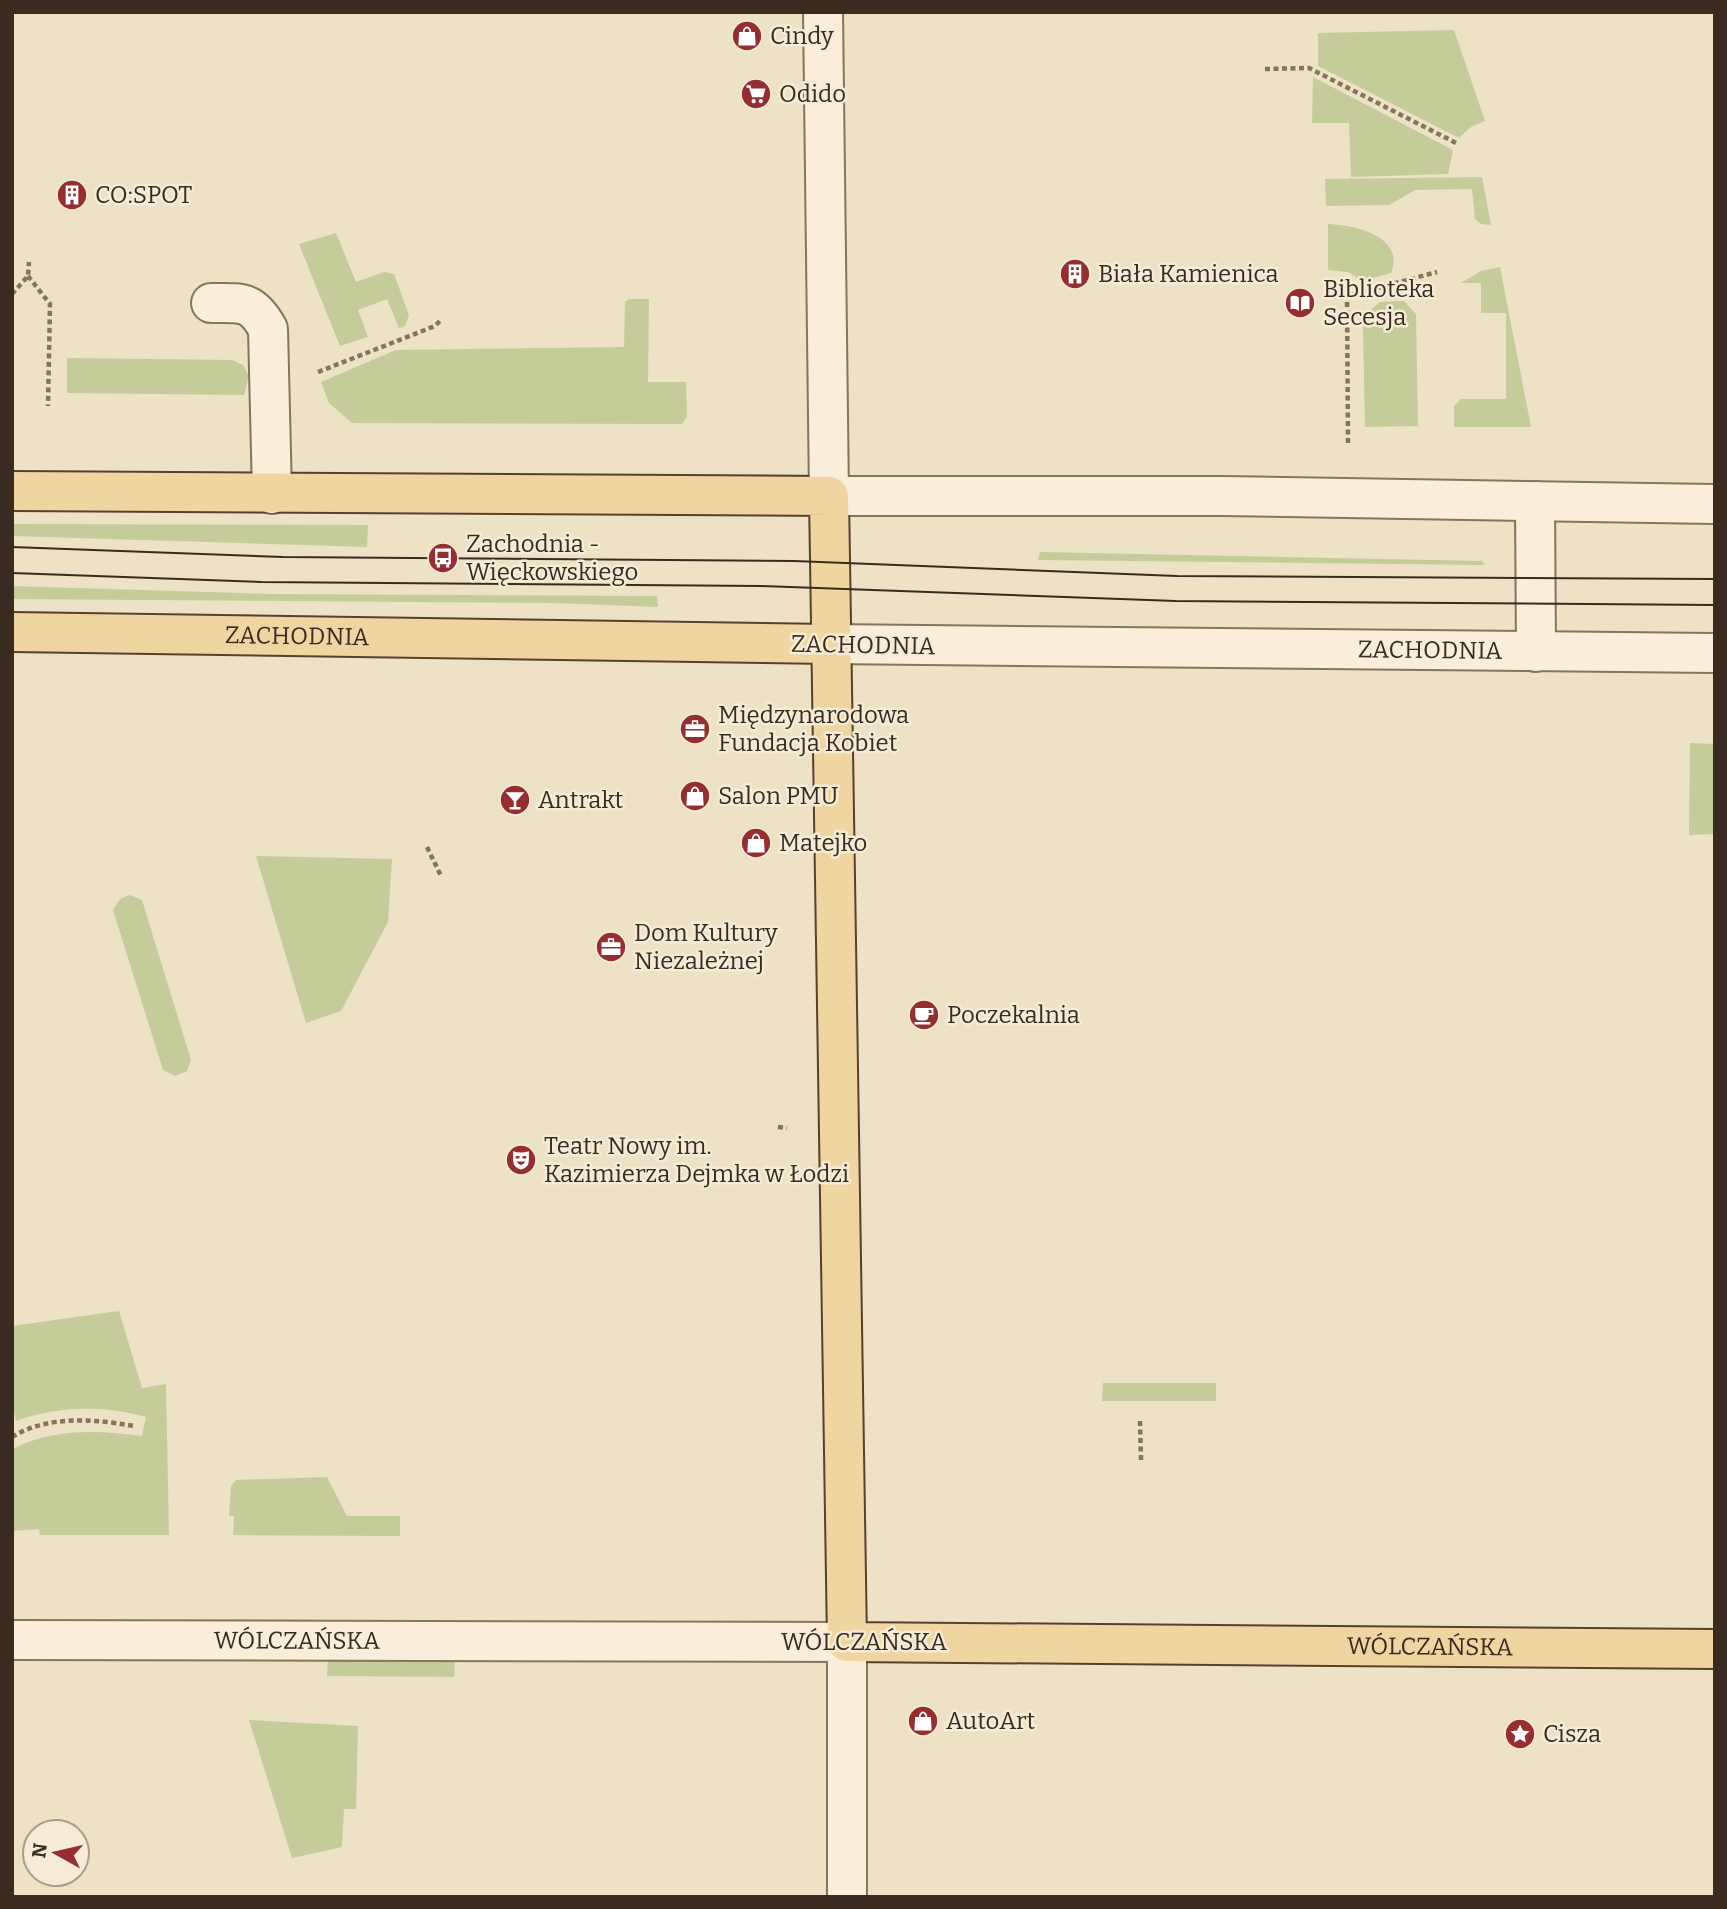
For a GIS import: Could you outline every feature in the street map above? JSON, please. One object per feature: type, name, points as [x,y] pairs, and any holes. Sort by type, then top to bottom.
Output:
[{"type":"main road","points":[[12,491],[829,496],[847,1642]]},
{"type":"main road","name":"ZACHODNIA","points":[[12,632],[830,644]]},
{"type":"main road","name":"WÓLCZAŃSKA","points":[[847,1642],[1715,1649]]},
{"type":"street","points":[[823,12],[829,496],[1222,496],[1715,504]]},
{"type":"street","points":[[211,303],[244,303],[258,311],[268,329],[272,494]]},
{"type":"street","points":[[1535,501],[1536,652]]},
{"type":"street","name":"ZACHODNIA","points":[[830,644],[1715,653]]},
{"type":"street","name":"WÓLCZAŃSKA","points":[[12,1640],[847,1642]]},
{"type":"street","points":[[847,1642],[847,1897]]},
{"type":"path","points":[[1265,69],[1309,68],[1458,144]]},
{"type":"path","points":[[12,294],[28,276],[29,262]]},
{"type":"path","points":[[1348,443],[1347,296],[1437,272]]},
{"type":"path","points":[[28,276],[50,304],[48,406]]},
{"type":"path","points":[[342,360],[435,326],[442,319]]},
{"type":"path","points":[[427,847],[441,876]]},
{"type":"path","points":[[778,1127],[787,1128]]},
{"type":"path","points":[[12,1437],[37,1426],[61,1422],[105,1421],[134,1426]]},
{"type":"path","points":[[1140,1422],[1141,1460]]},
{"type":"green space","points":[[1454,30],[1485,121],[1471,127],[1459,138],[1318,66],[1318,33]]},
{"type":"green space","points":[[1313,77],[1453,150],[1448,174],[1351,177],[1349,123],[1312,123]]},
{"type":"green space","points":[[1482,177],[1491,225],[1481,224],[1475,219],[1472,189],[1415,190],[1389,205],[1326,206],[1325,179]]},
{"type":"green space","points":[[1328,224],[1363,230],[1385,242],[1394,260],[1391,273],[1362,281],[1348,272],[1328,270]]},
{"type":"green space","points":[[336,233],[356,282],[384,272],[394,274],[409,315],[405,326],[399,328],[387,299],[358,310],[368,337],[340,346],[299,244]]},
{"type":"green space","points":[[1500,267],[1531,427],[1454,427],[1454,406],[1461,399],[1506,399],[1506,313],[1481,313],[1481,283],[1461,283],[1481,271]]},
{"type":"green space","points":[[629,299],[649,299],[648,382],[686,382],[687,416],[682,424],[352,423],[329,403],[321,382],[396,350],[624,347],[625,302]]},
{"type":"green space","points":[[1404,301],[1416,314],[1418,426],[1365,427],[1363,326],[1366,314],[1380,302]]},
{"type":"green space","points":[[67,358],[232,360],[243,365],[249,376],[244,395],[67,393]]},
{"type":"green space","points":[[12,524],[368,525],[367,547],[12,536]]},
{"type":"green space","points":[[1040,552],[1482,561],[1485,565],[1038,560]]},
{"type":"green space","points":[[12,586],[270,594],[657,596],[658,607],[555,603],[12,599]]},
{"type":"green space","points":[[1690,743],[1715,744],[1715,834],[1689,835]]},
{"type":"green space","points":[[256,856],[392,859],[388,922],[341,1011],[306,1023]]},
{"type":"green space","points":[[130,895],[142,900],[191,1060],[187,1071],[175,1076],[163,1070],[113,910],[120,899]]},
{"type":"green space","points":[[119,1311],[142,1388],[166,1384],[169,1535],[40,1535],[39,1529],[12,1531],[12,1449],[44,1437],[76,1432],[142,1436],[146,1417],[113,1410],[81,1409],[48,1412],[16,1421],[12,1402],[12,1326]]},
{"type":"green space","points":[[1103,1383],[1216,1383],[1216,1401],[1102,1401]]},
{"type":"green space","points":[[327,1477],[347,1516],[400,1516],[400,1536],[233,1535],[234,1516],[229,1516],[231,1486],[236,1480]]},
{"type":"green space","points":[[455,1657],[454,1677],[327,1676],[328,1658]]},
{"type":"green space","points":[[249,1720],[358,1726],[356,1809],[344,1809],[342,1847],[292,1858]]},
{"type":"tram line","points":[[12,547],[283,557],[794,561],[1177,576],[1715,579]]},
{"type":"tram line","points":[[12,573],[261,582],[760,586],[1176,601],[1715,605]]},
{"type":"place","name":"Cindy","points":[[747,36]]},
{"type":"place","name":"Odido","points":[[756,94]]},
{"type":"place","name":"CO:SPOT","points":[[72,195]]},
{"type":"place","name":"Biała Kamienica","points":[[1075,274]]},
{"type":"place","name":"Biblioteka Secesja","points":[[1300,303]]},
{"type":"place","name":"Zachodnia - Więckowskiego","points":[[443,558]]},
{"type":"place","name":"Międzynarodowa Fundacja Kobiet","points":[[695,729]]},
{"type":"place","name":"Salon PMU","points":[[695,796]]},
{"type":"place","name":"Antrakt","points":[[515,800]]},
{"type":"place","name":"Matejko","points":[[756,843]]},
{"type":"place","name":"Dom Kultury Niezależnej","points":[[611,947]]},
{"type":"place","name":"Poczekalnia","points":[[924,1015]]},
{"type":"place","name":"Teatr Nowy im. Kazimierza Dejmka w Łodzi","points":[[521,1160]]},
{"type":"place","name":"AutoArt","points":[[923,1721]]},
{"type":"place","name":"Cisza","points":[[1520,1734]]}]
